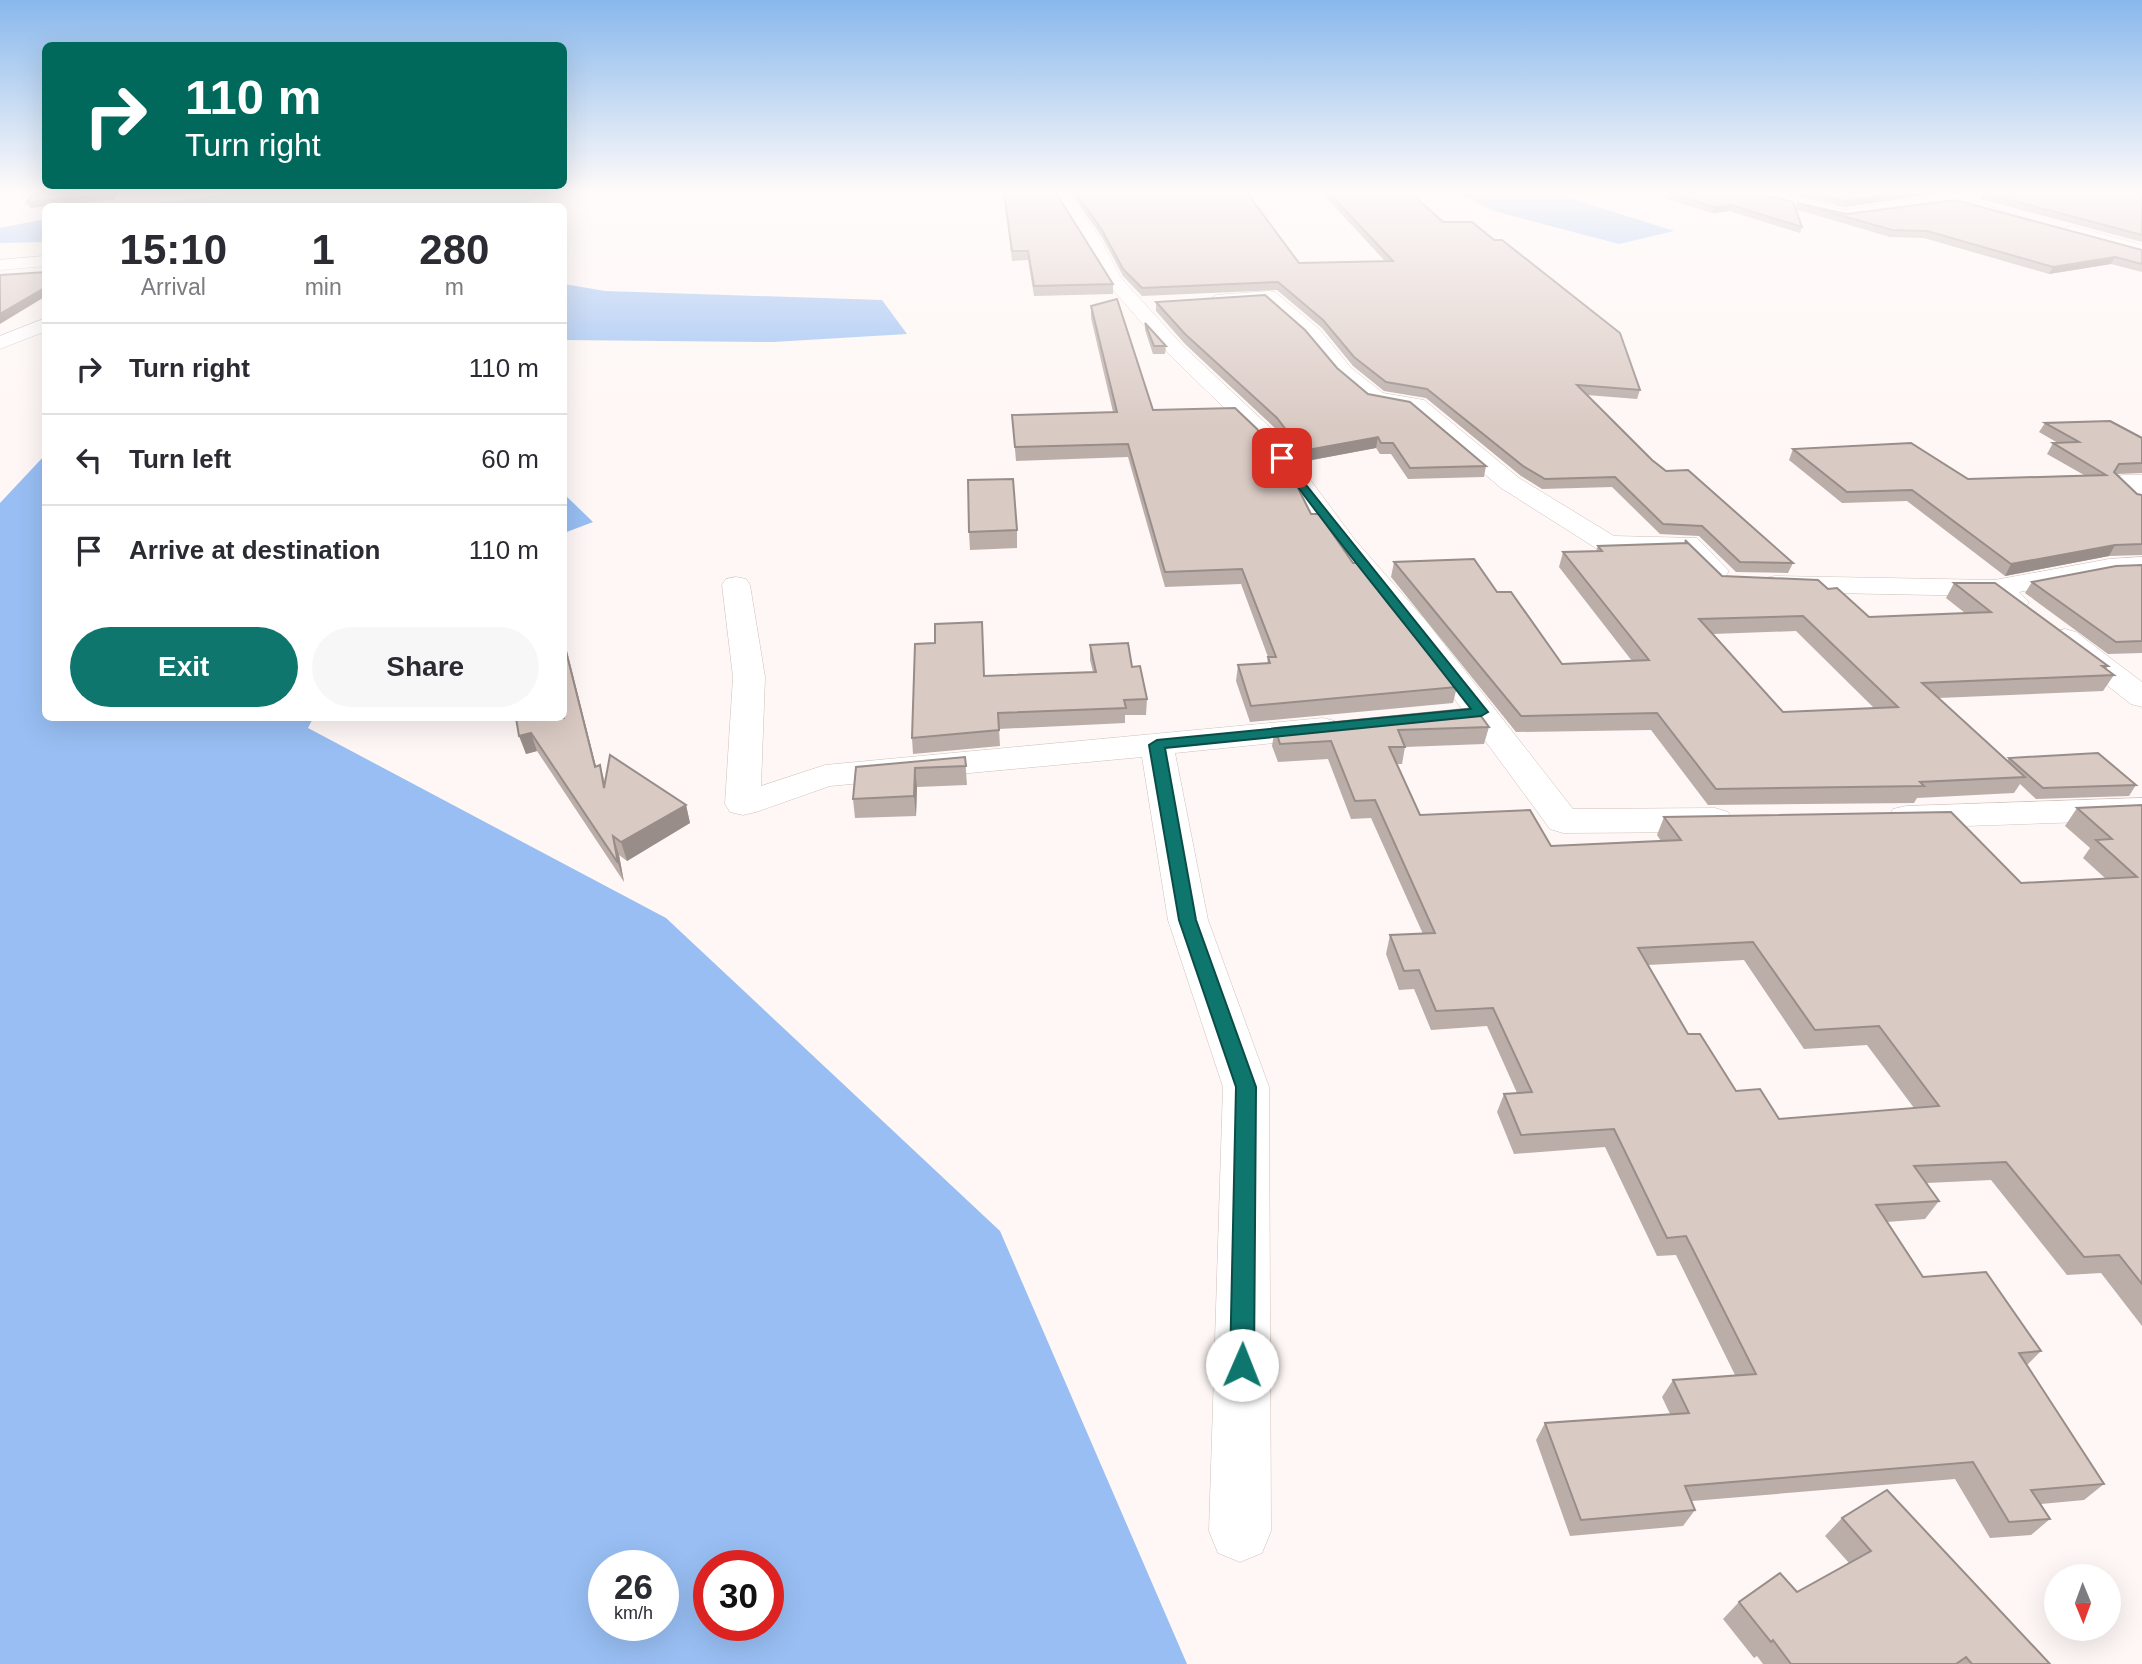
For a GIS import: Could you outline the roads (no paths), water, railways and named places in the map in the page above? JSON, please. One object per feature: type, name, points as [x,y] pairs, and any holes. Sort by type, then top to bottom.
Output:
[{"type":"street","points":[[1109,271],[1114,280],[1150,304],[1176,350],[1266,436],[1346,546],[1416,627],[1461,714],[1563,821],[1740,819]]},
{"type":"street","points":[[1189,302],[1269,296],[1313,334],[1344,373],[1376,398],[1416,405],[1510,483],[1575,524],[1608,544],[1688,544],[1727,583],[1995,588],[2142,565]]},
{"type":"street","points":[[0,343],[42,326]]},
{"type":"street","points":[[2142,482],[2123,482],[2142,498]]},
{"type":"street","points":[[736,585],[749,677],[743,804],[825,776],[1359,724]]},
{"type":"street","points":[[1995,588],[2142,696]]},
{"type":"street","points":[[1157,745],[1188,920],[1246,1087],[1240,1531]]},
{"type":"street","points":[[1876,818],[2142,809]]},
{"type":"water","points":[[567,285],[605,291],[882,300],[907,334],[773,342],[567,340]]},
{"type":"water","points":[[42,458],[42,721],[312,721],[308,728],[666,918],[1000,1231],[1187,1664],[0,1664],[0,503]]},
{"type":"water","points":[[567,497],[593,522],[567,532]]}]
